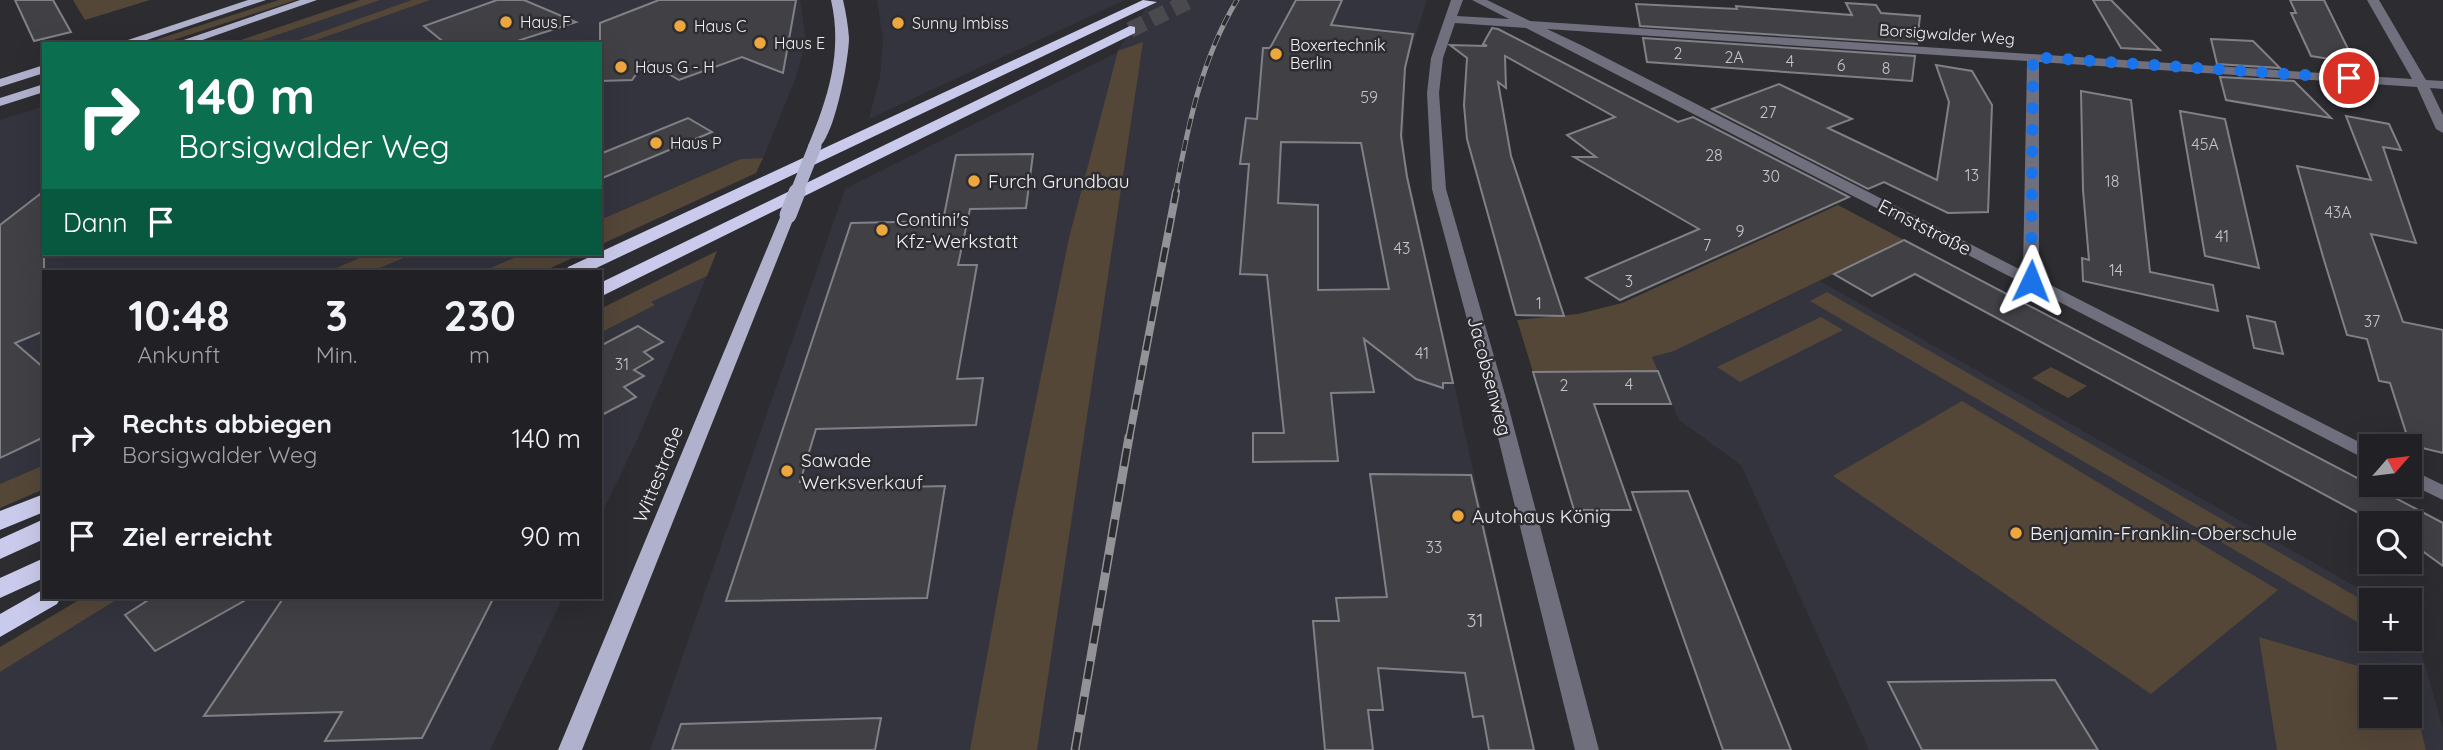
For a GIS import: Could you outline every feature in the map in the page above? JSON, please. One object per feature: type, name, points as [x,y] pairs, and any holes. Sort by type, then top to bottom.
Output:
[{"type":"highway","points":[[577,270],[1150,2]]},
{"type":"highway","points":[[602,291],[1130,30]]},
{"type":"highway","points":[[0,521],[42,503]]},
{"type":"highway","points":[[0,550],[42,529]]},
{"type":"highway","points":[[0,589],[42,568]]},
{"type":"highway","points":[[0,627],[45,599]]},
{"type":"main road","points":[[128,42],[260,0]]},
{"type":"main road","points":[[184,42],[312,0]]},
{"type":"main road","name":"Wittestraße","points":[[570,750],[788,215],[835,91],[841,63],[843,30],[837,0]]},
{"type":"main road","points":[[0,83],[42,70]]},
{"type":"main road","points":[[0,102],[42,89]]},
{"type":"street","name":"Jacobsenweg","points":[[1457,0],[1437,58],[1433,93],[1439,189],[1506,432],[1587,750]]},
{"type":"street","name":"Ernststraße","points":[[1478,0],[1532,25],[2359,450]]},
{"type":"street","points":[[2373,0],[2421,83],[2443,129]]},
{"type":"street","name":"Borsigwalder Weg","points":[[1449,19],[2443,85]]},
{"type":"street","points":[[2031,281],[2033,57]]},
{"type":"street","points":[[2422,482],[2443,493]]},
{"type":"shaded area","points":[[73,0],[150,0],[85,20]]},
{"type":"shaded area","points":[[279,0],[296,0],[167,42],[149,42]]},
{"type":"shaded area","points":[[360,0],[800,0],[806,42],[795,80],[763,158],[739,159],[602,219],[602,42],[235,42]]},
{"type":"shaded area","points":[[360,0],[380,0],[256,42],[235,42]]},
{"type":"shaded area","points":[[412,0],[430,0],[311,42],[294,42]]},
{"type":"shaded area","points":[[877,0],[1125,0],[869,119],[880,76],[883,39]]},
{"type":"shaded area","points":[[1151,0],[1427,0],[1405,69],[1404,154],[1534,750],[650,750],[845,189],[1116,53]]},
{"type":"shaded area","points":[[1143,42],[1037,750],[970,750],[1012,519],[1069,238],[1118,51]]},
{"type":"shaded area","points":[[42,107],[42,256],[518,256],[485,270],[42,270],[42,466],[0,484],[0,120]]},
{"type":"shaded area","points":[[763,158],[756,173],[602,244],[602,219],[740,159]]},
{"type":"shaded area","points":[[1838,205],[1904,240],[1674,351],[1652,357],[1658,371],[1533,372],[1517,320],[1578,314],[1622,303]]},
{"type":"shaded area","points":[[717,251],[707,276],[651,302],[655,305],[602,332],[602,308]]},
{"type":"shaded area","points":[[364,256],[408,256],[374,270],[332,270]]},
{"type":"shaded area","points":[[518,256],[577,256],[546,270],[485,270]]},
{"type":"shaded area","points":[[707,276],[637,440],[602,513],[602,332],[655,305],[650,302]]},
{"type":"shaded area","name":"Benjamin-Franklin-Oberschule","points":[[1820,281],[2359,589],[2359,651],[2421,651],[2443,729],[2443,750],[1869,750],[1741,465],[1679,420],[1652,357],[1674,351]]},
{"type":"shaded area","points":[[1827,292],[2359,598],[2359,623],[1810,301]]},
{"type":"shaded area","points":[[1821,317],[1843,330],[1740,382],[1717,367]]},
{"type":"shaded area","points":[[2051,367],[2087,386],[2068,398],[2032,378]]},
{"type":"shaded area","points":[[1962,401],[2278,590],[2151,694],[1833,476]]},
{"type":"shaded area","points":[[42,466],[42,490],[0,508],[0,484]]},
{"type":"shaded area","points":[[81,599],[118,599],[0,672],[0,647]]},
{"type":"shaded area","points":[[118,599],[562,599],[490,750],[0,750],[0,672]]},
{"type":"shaded area","points":[[2259,637],[2359,666],[2359,728],[2420,728],[2426,750],[2277,750]]},
{"type":"building","points":[[15,0],[53,0],[71,32],[34,41]]},
{"type":"building","name":"Haus F","points":[[497,0],[524,0],[576,22],[514,42],[444,42],[424,26]]},
{"type":"building","points":[[659,0],[796,0],[783,73],[742,57],[679,80],[646,61],[632,80],[602,81],[600,23]]},
{"type":"building","points":[[1296,0],[1342,0],[1331,25],[1413,34],[1405,68],[1401,136],[1407,177],[1453,383],[1443,383],[1443,388],[1416,379],[1364,339],[1374,392],[1331,393],[1338,461],[1253,462],[1253,433],[1284,433],[1267,275],[1240,274],[1249,164],[1240,164],[1246,118],[1257,119],[1263,48],[1270,48]],"holes":[[[1281,142],[1361,143],[1389,289],[1318,290],[1318,205],[1278,203]]]},
{"type":"building","points":[[2093,0],[2111,0],[2160,50],[2121,48]]},
{"type":"building","points":[[2290,0],[2324,0],[2355,63],[2311,56],[2291,13],[2296,13]]},
{"type":"building","points":[[1846,3],[1876,5],[1881,13],[1920,16],[1917,44],[1640,26],[1636,4],[1737,9],[1736,6],[1852,15]]},
{"type":"building","points":[[1492,28],[1678,122],[1693,117],[1849,197],[1620,300],[1586,278],[1699,229],[1574,157],[1596,157],[1567,135],[1615,117],[1505,56],[1506,88],[1498,82],[1511,156],[1564,316],[1516,315],[1467,139],[1464,105],[1467,58],[1450,45],[1487,46],[1483,44]]},
{"type":"building","points":[[1643,38],[1915,56],[1912,81],[1647,62]]},
{"type":"building","points":[[2211,39],[2253,41],[2280,68],[2217,64]]},
{"type":"building","points":[[1936,65],[1972,71],[1992,105],[1988,212],[1948,213],[1884,182],[1868,189],[1712,109],[1779,84],[1852,119],[1828,128],[1937,180],[1949,102]]},
{"type":"building","points":[[2220,77],[2294,81],[2331,118],[2226,100]]},
{"type":"building","points":[[2081,91],[2131,100],[2150,272],[2213,285],[2218,311],[2083,281],[2082,258],[2089,260],[2083,190]]},
{"type":"building","points":[[2180,111],[2225,119],[2259,268],[2205,256]]},
{"type":"building","points":[[2346,116],[2389,124],[2401,150],[2383,147],[2416,243],[2371,234],[2403,322],[2443,330],[2443,453],[2422,448],[2422,434],[2406,434],[2390,383],[2379,381],[2367,339],[2347,335],[2297,166],[2371,180]]},
{"type":"building","name":"Haus P","points":[[688,118],[712,132],[602,178],[602,153]]},
{"type":"building","points":[[1033,154],[1026,208],[970,209],[958,265],[977,265],[957,379],[983,378],[976,425],[816,429],[800,482],[864,480],[862,488],[945,486],[927,598],[726,601],[851,223],[943,221],[956,155]]},
{"type":"building","points":[[42,193],[42,332],[15,343],[42,366],[42,438],[0,458],[0,225]]},
{"type":"building","points":[[1904,240],[2359,479],[2359,497],[2393,497],[2420,511],[2359,511],[2359,513],[1915,274],[1872,296],[1834,274]]},
{"type":"building","points":[[2247,316],[2275,322],[2283,354],[2254,348]]},
{"type":"building","points":[[638,326],[663,342],[644,352],[653,359],[634,370],[644,376],[624,387],[636,397],[602,415],[602,345]]},
{"type":"building","points":[[1658,371],[1671,404],[1594,404],[1631,510],[1574,510],[1533,372]]},
{"type":"building","points":[[1370,474],[1471,475],[1534,750],[1489,750],[1483,716],[1473,717],[1465,673],[1378,668],[1383,710],[1368,710],[1373,750],[1325,750],[1313,621],[1339,621],[1336,598],[1387,597]]},
{"type":"building","points":[[1688,491],[1791,750],[1723,750],[1632,492]]},
{"type":"building","points":[[2422,512],[2443,523],[2443,566],[2422,551]]},
{"type":"building","points":[[150,599],[247,599],[155,651],[125,615]]},
{"type":"building","points":[[283,599],[493,599],[422,738],[325,741],[342,712],[204,716]]},
{"type":"building","points":[[2055,680],[2098,750],[1922,750],[1888,682]]},
{"type":"building","points":[[881,718],[875,750],[672,750],[681,724]]},
{"type":"tunnel","points":[[1130,30],[1191,0]]},
{"type":"railway","points":[[1175,194],[1197,94],[1214,46],[1237,0]]},
{"type":"railway","points":[[1129,439],[1176,192]]},
{"type":"railway","points":[[1075,750],[1129,437]]},
{"type":"place","name":"Haus F","points":[[506,22]]},
{"type":"place","name":"Sunny Imbiss","points":[[898,23]]},
{"type":"place","name":"Haus C","points":[[680,26]]},
{"type":"place","name":"Haus E","points":[[760,43]]},
{"type":"place","name":"Boxertechnik Berlin","points":[[1276,54]]},
{"type":"place","name":"Haus G - H","points":[[621,67]]},
{"type":"place","name":"Haus P","points":[[656,143]]},
{"type":"place","name":"Furch Grundbau","points":[[974,181]]},
{"type":"place","name":"Contini's Kfz-Werkstatt","points":[[882,230]]},
{"type":"place","name":"Sawade Werksverkauf","points":[[787,471]]},
{"type":"place","name":"Autohaus König","points":[[1458,516]]},
{"type":"place","name":"Benjamin-Franklin-Oberschule","points":[[2016,533]]},
{"type":"route","points":[[2031,281],[2033,57],[2349,78]]}]
